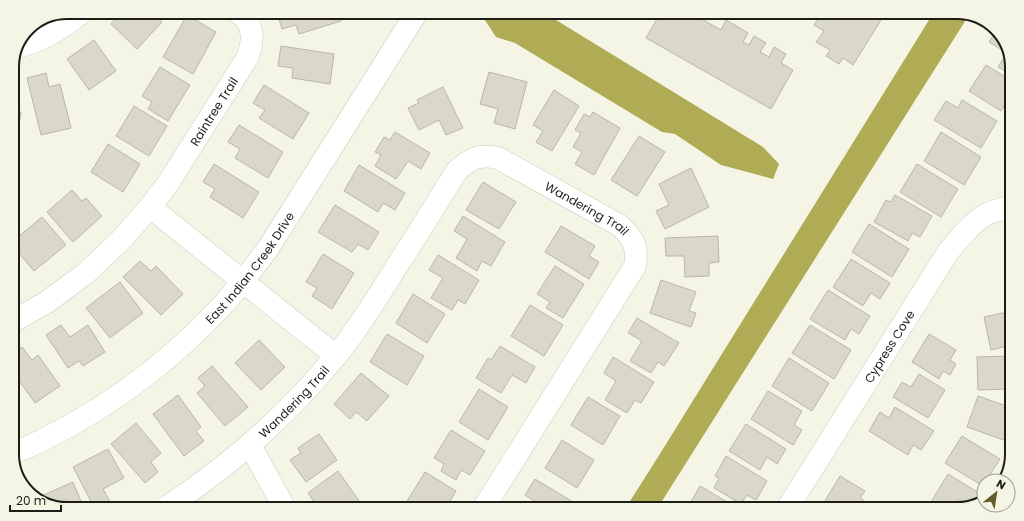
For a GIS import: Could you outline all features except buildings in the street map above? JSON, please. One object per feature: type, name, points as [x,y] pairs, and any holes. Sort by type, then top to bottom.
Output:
[{"type":"street","points":[[25,44],[49,36],[74,19]]},
{"type":"street","name":"Raintree Trail","points":[[19,318],[47,302],[86,273],[121,240],[150,207],[169,182],[252,48],[252,36],[249,24],[245,19]]},
{"type":"street","name":"East Indian Creek Drive","points":[[19,451],[72,426],[113,400],[152,372],[188,340],[222,306],[267,250],[413,19]]},
{"type":"street","name":"Wandering Trail","points":[[175,502],[193,490],[250,446],[288,409],[336,356],[368,312],[456,172],[464,164],[475,158],[486,156],[498,158],[618,225],[628,233],[634,243],[636,255],[635,266],[487,502]]},
{"type":"street","points":[[150,207],[243,281]]},
{"type":"street","name":"Cypress Cove","points":[[791,502],[948,252],[966,230],[977,221],[988,213],[1005,208]]},
{"type":"street","name":"Wandering Trail","points":[[243,281],[336,356]]},
{"type":"street","name":"Wandering Trail","points":[[250,446],[280,502]]},
{"type":"shaded area","points":[[484,19],[554,19],[763,147],[779,164],[773,179],[721,165],[675,134],[662,132],[515,43],[496,37]]},
{"type":"shaded area","points":[[930,19],[966,20],[661,502],[629,502]]}]
